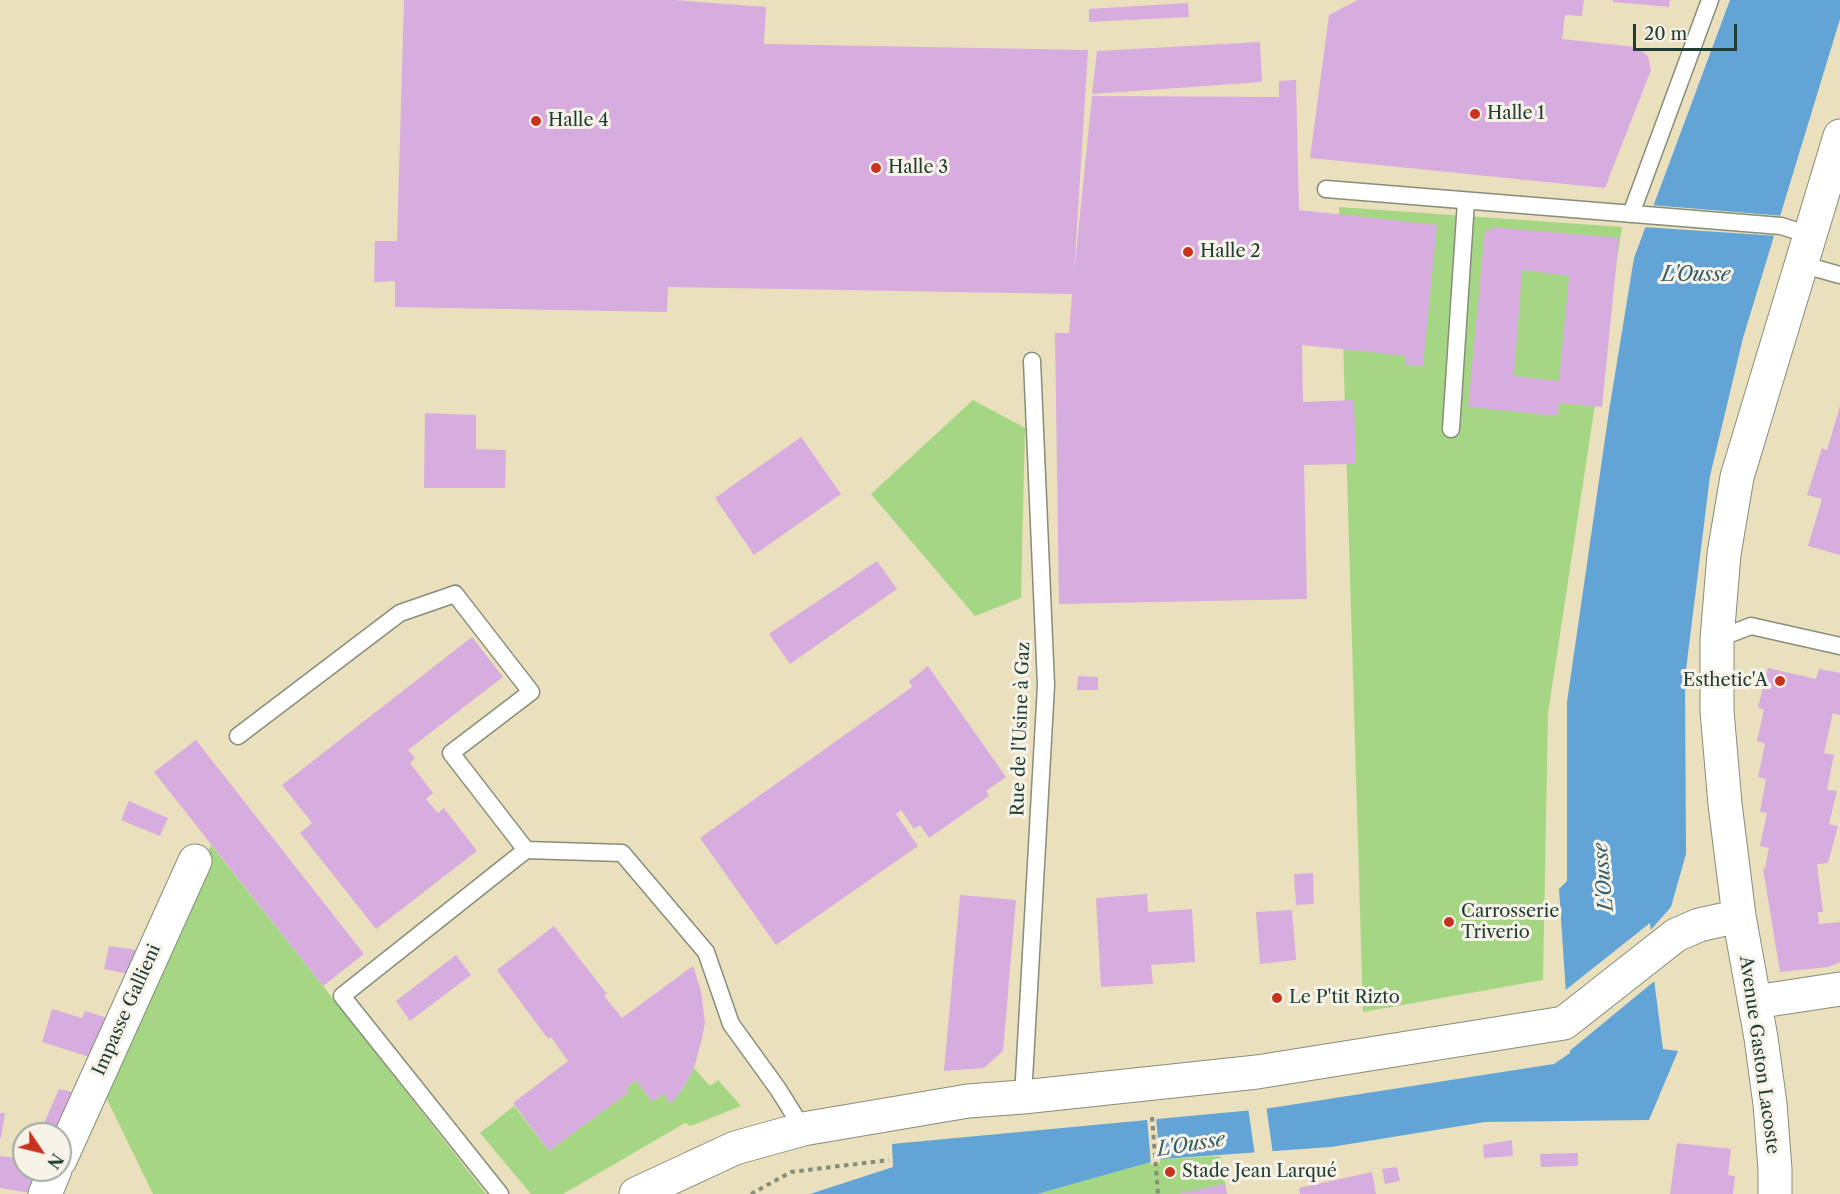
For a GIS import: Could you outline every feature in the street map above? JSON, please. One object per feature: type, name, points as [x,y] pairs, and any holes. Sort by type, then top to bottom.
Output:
[{"type":"main road","name":"Avenue Gaston Lacoste","points":[[1774,1194],[1775,1169],[1770,1104],[1739,916],[1725,804],[1717,711],[1717,639],[1724,554],[1737,477],[1797,242],[1840,136]]},
{"type":"main road","name":"Impasse Gallieni","points":[[72,1133],[195,861]]},
{"type":"main road","points":[[636,1194],[735,1148],[803,1129],[968,1101],[1257,1072],[1563,1023],[1676,935],[1699,925],[1739,916]]},
{"type":"main road","points":[[1755,1002],[1840,989]]},
{"type":"lane","points":[[1636,215],[1710,0]]},
{"type":"lane","points":[[1326,189],[1636,215],[1797,242],[1840,275]]},
{"type":"lane","points":[[1451,429],[1466,201]]},
{"type":"lane","name":"Rue de l'Usine à Gaz","points":[[1023,1097],[1046,685],[1032,361]]},
{"type":"lane","points":[[238,736],[400,613],[455,594],[531,692],[451,753],[526,850]]},
{"type":"lane","points":[[1717,639],[1751,626],[1840,646]]},
{"type":"lane","points":[[500,1194],[342,996],[526,850],[622,853],[706,952],[731,1024],[778,1089],[803,1129]]},
{"type":"path","points":[[1152,1114],[1158,1194]]},
{"type":"path","points":[[750,1194],[791,1172],[889,1160]]},
{"type":"green space","points":[[1339,207],[1622,227],[1548,713],[1543,980],[1363,1012]]},
{"type":"green space","points":[[973,400],[1025,428],[1021,598],[975,616],[871,494]]},
{"type":"green space","points":[[211,845],[486,1194],[153,1194],[101,1087]]},
{"type":"green space","points":[[694,1068],[710,1086],[718,1080],[741,1106],[691,1126],[685,1123],[563,1194],[531,1194],[480,1133],[514,1106],[549,1151],[628,1092],[626,1088],[636,1080],[652,1102],[663,1094],[671,1103],[682,1090]]},
{"type":"green space","name":"Stade Jean Larqué","points":[[1220,1156],[1227,1194],[1037,1194],[1162,1159]]},
{"type":"water","name":"L'Ousse","points":[[1730,0],[1840,0],[1840,19],[1743,338],[1710,476],[1685,678],[1686,854],[1671,907],[1648,933],[1663,1049],[1678,1051],[1649,1120],[1485,1122],[1331,1147],[1162,1159],[1037,1194],[810,1194],[893,1167],[892,1144],[1264,1109],[1554,1064],[1570,1053],[1559,889],[1567,881],[1567,702],[1609,411],[1634,258]]},
{"type":"pier","points":[[1651,205],[1784,216],[1778,236],[1643,227]]},
{"type":"pier","points":[[1650,923],[1657,979],[1567,1053],[1563,992]]},
{"type":"pier","points":[[1266,1105],[1273,1154],[1255,1156],[1248,1107]]},
{"type":"pier","points":[[1156,1116],[1160,1163],[1151,1165],[1147,1117]]},
{"type":"building","points":[[404,0],[674,0],[766,7],[764,44],[1088,50],[1074,274],[1092,96],[1279,97],[1279,81],[1296,80],[1299,210],[1437,225],[1423,366],[1405,365],[1406,356],[1302,345],[1303,402],[1354,400],[1356,464],[1304,465],[1307,599],[1059,604],[1055,333],[1069,333],[1072,294],[668,287],[667,312],[395,307],[395,281],[374,282],[375,241],[397,241]]},
{"type":"building","name":"Halle 1","points":[[1358,0],[1584,0],[1582,16],[1565,15],[1562,39],[1636,47],[1648,56],[1651,70],[1605,188],[1310,158],[1329,15]]},
{"type":"building","points":[[1613,0],[1670,0],[1669,7],[1613,2]]},
{"type":"building","points":[[1188,3],[1189,17],[1089,22],[1089,9]]},
{"type":"building","points":[[1260,42],[1262,82],[1092,94],[1097,51]]},
{"type":"building","points":[[1492,227],[1619,238],[1602,407],[1559,403],[1558,416],[1468,407],[1485,230],[1492,231]],"holes":[[[1522,270],[1569,276],[1559,381],[1514,376]]]},
{"type":"building","points":[[1840,406],[1840,555],[1808,546],[1822,499],[1807,495],[1822,448],[1827,450]]},
{"type":"building","points":[[425,413],[476,415],[476,449],[506,450],[505,488],[424,488]]},
{"type":"building","points":[[801,437],[841,494],[754,555],[715,498]]},
{"type":"building","points":[[877,561],[897,589],[790,664],[769,634]]},
{"type":"building","points":[[472,637],[503,677],[408,750],[415,758],[410,763],[433,793],[426,799],[438,813],[444,808],[477,851],[376,929],[300,833],[312,823],[282,785]]},
{"type":"building","points":[[928,666],[1006,777],[986,791],[989,796],[929,838],[920,825],[914,829],[901,810],[896,814],[918,846],[776,945],[700,838],[912,687],[909,681]]},
{"type":"building","points":[[1768,668],[1816,679],[1819,669],[1840,673],[1840,715],[1833,713],[1824,753],[1834,755],[1827,790],[1837,791],[1829,824],[1838,826],[1828,863],[1817,864],[1823,912],[1818,912],[1819,924],[1840,922],[1840,962],[1828,967],[1780,972],[1763,868],[1765,868],[1769,848],[1760,846],[1767,813],[1760,812],[1766,779],[1758,777],[1765,744],[1757,741],[1764,710],[1758,707]]},
{"type":"building","points":[[1078,676],[1098,677],[1098,690],[1077,690]]},
{"type":"building","points":[[196,740],[364,954],[323,986],[154,772]]},
{"type":"building","points":[[129,801],[168,818],[160,836],[121,820]]},
{"type":"building","points":[[1313,873],[1314,904],[1296,905],[1294,874]]},
{"type":"building","points":[[1147,894],[1148,912],[1192,909],[1195,962],[1151,965],[1153,984],[1101,987],[1096,898]]},
{"type":"building","points":[[960,895],[1016,900],[1003,1051],[984,1068],[944,1071]]},
{"type":"building","points":[[1292,910],[1296,960],[1260,964],[1256,912]]},
{"type":"building","points":[[554,926],[607,994],[604,996],[622,1018],[693,966],[701,991],[705,1023],[694,1068],[671,1104],[663,1094],[652,1102],[636,1080],[626,1088],[629,1092],[549,1151],[513,1103],[568,1061],[551,1037],[548,1039],[497,970]]},
{"type":"building","points":[[109,946],[144,951],[134,975],[104,969]]},
{"type":"building","points":[[456,955],[471,975],[410,1021],[396,1001]]},
{"type":"building","points":[[52,1009],[82,1018],[85,1011],[114,1020],[96,1059],[42,1042]]},
{"type":"building","points":[[59,1089],[81,1094],[66,1122],[45,1122]]},
{"type":"building","points":[[0,1113],[5,1113],[1,1138],[0,1138]]},
{"type":"building","points":[[1512,1140],[1513,1156],[1484,1158],[1483,1145]]},
{"type":"building","points":[[1677,1143],[1731,1149],[1728,1175],[1735,1176],[1733,1194],[1670,1194]]},
{"type":"building","points":[[1578,1153],[1578,1166],[1541,1167],[1540,1154]]},
{"type":"building","points":[[0,1156],[12,1158],[12,1182],[42,1182],[37,1194],[0,1188]]},
{"type":"building","points":[[1397,1167],[1400,1181],[1385,1184],[1382,1169]]},
{"type":"building","points":[[1372,1172],[1376,1194],[1300,1194],[1299,1188]]},
{"type":"building","points":[[1225,1184],[1227,1194],[1180,1194],[1180,1193]]},
{"type":"place","name":"Halle 1","points":[[1475,114]]},
{"type":"place","name":"Halle 4","points":[[536,121]]},
{"type":"place","name":"Halle 3","points":[[876,168]]},
{"type":"place","name":"Halle 2","points":[[1188,252]]},
{"type":"place","name":"Esthetic'A","points":[[1780,681]]},
{"type":"place","name":"Carrosserie Triverio","points":[[1449,922]]},
{"type":"place","name":"Le P'tit Rizto","points":[[1277,998]]},
{"type":"place","name":"Stade Jean Larqué","points":[[1170,1172]]}]
